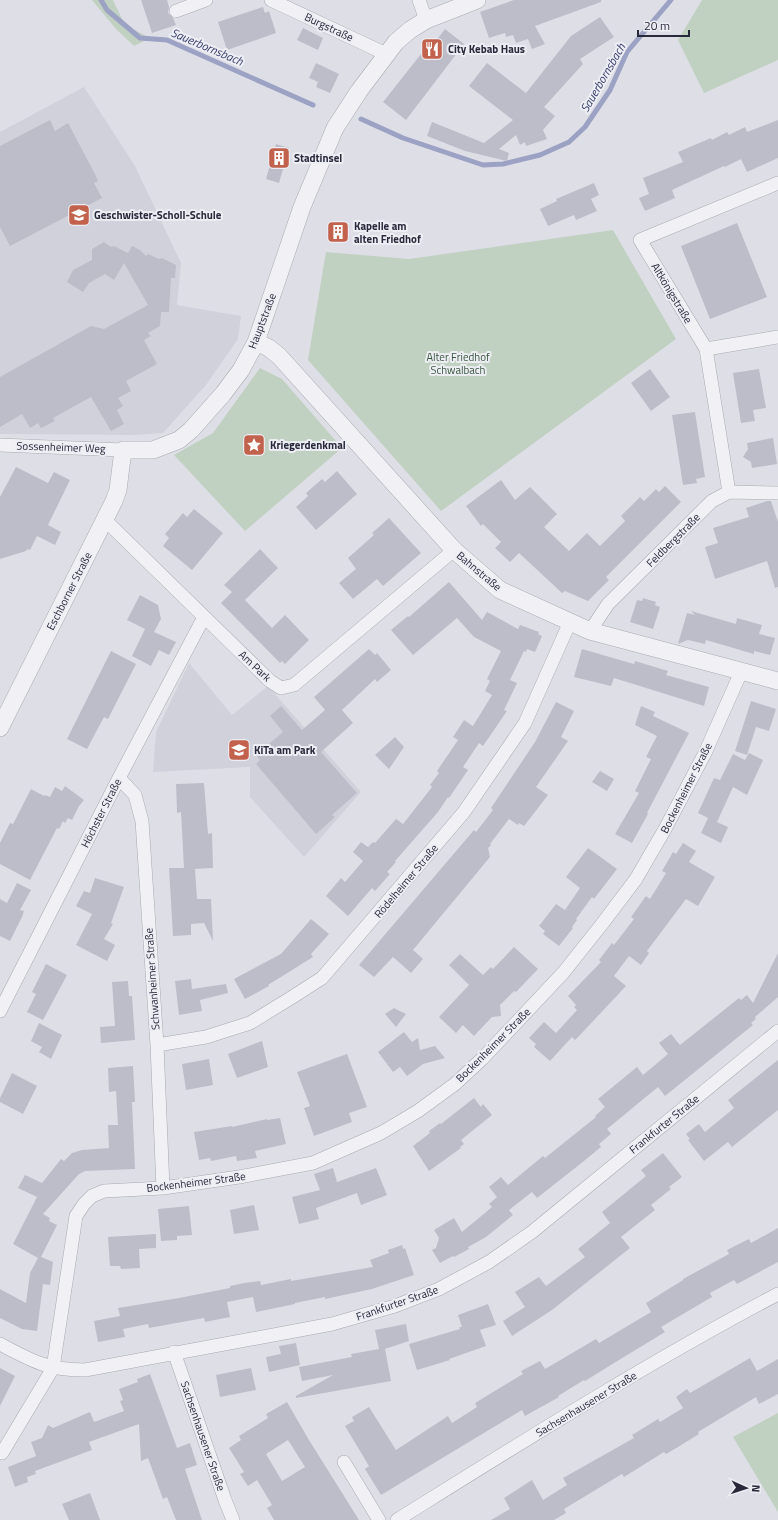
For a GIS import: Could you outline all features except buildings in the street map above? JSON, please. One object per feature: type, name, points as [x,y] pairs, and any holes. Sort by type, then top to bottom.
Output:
[{"type":"street","points":[[176,11],[206,0]]},
{"type":"street","name":"Burgstraße","points":[[271,0],[386,54]]},
{"type":"street","points":[[419,0],[426,20]]},
{"type":"street","points":[[386,54],[400,38],[426,20],[477,0]]},
{"type":"street","name":"Hauptstraße","points":[[122,450],[153,450],[179,440],[191,430],[223,394],[240,370],[256,342],[302,207],[335,128],[359,91],[386,54]]},
{"type":"street","name":"Altkönigstraße","points":[[729,492],[706,349],[640,240],[778,183]]},
{"type":"street","points":[[706,349],[778,337]]},
{"type":"street","name":"Bahnstraße","points":[[256,342],[269,348],[279,356],[454,550],[500,590],[590,631],[778,681]]},
{"type":"street","name":"Sossenheimer Weg","points":[[0,445],[122,450]]},
{"type":"street","name":"Eschborner Straße","points":[[0,728],[105,520],[118,490],[122,450]]},
{"type":"street","name":"Feldbergstraße","points":[[590,631],[608,604],[712,501],[729,492],[778,493]]},
{"type":"street","name":"Am Park","points":[[105,520],[270,681],[281,688],[294,685],[454,550]]},
{"type":"street","name":"Höchster Straße","points":[[0,1011],[119,778],[204,617]]},
{"type":"street","name":"Rödelheimer Straße","points":[[157,1045],[206,1037],[250,1023],[322,978],[464,812],[524,723],[570,622]]},
{"type":"street","name":"Bockenheimer Straße","points":[[53,1368],[76,1216],[84,1204],[92,1196],[104,1191],[163,1188],[246,1176],[313,1162],[381,1133],[418,1111],[455,1084],[483,1058],[563,972],[636,879],[665,829],[705,753],[741,672]]},
{"type":"street","name":"Schwanheimer Straße","points":[[119,778],[136,795],[142,820],[157,1045],[163,1188]]},
{"type":"street","name":"Frankfurter Straße","points":[[0,1344],[33,1361],[53,1368],[85,1370],[174,1352],[332,1324],[394,1306],[440,1289],[489,1262],[532,1232],[778,1031]]},
{"type":"street","name":"Sachsenhausener Straße","points":[[397,1520],[713,1328],[778,1294]]},
{"type":"street","name":"Sachsenhausener Straße","points":[[174,1352],[233,1520]]},
{"type":"street","points":[[2,1453],[53,1368]]},
{"type":"street","points":[[344,1462],[378,1520]]},
{"type":"shaded area","name":"Geschwister-Scholl-Schule","points":[[84,87],[135,166],[181,263],[177,305],[241,316],[238,339],[206,385],[163,433],[135,435],[0,434],[0,132]]},
{"type":"shaded area","name":"KiTa am Park","points":[[189,663],[232,715],[268,686],[361,792],[304,857],[250,797],[250,767],[153,772],[156,732]]},
{"type":"green space","points":[[92,0],[113,0],[125,25],[150,38],[134,46],[116,29]]},
{"type":"green space","points":[[702,0],[778,0],[778,60],[704,93],[678,40]]},
{"type":"green space","name":"Alter Friedhof Schwalbach","points":[[613,230],[676,339],[441,511],[308,360],[326,252],[409,259]]},
{"type":"green space","points":[[260,368],[282,379],[342,448],[245,531],[174,455],[213,433]]},
{"type":"green space","points":[[778,1413],[778,1512],[733,1437]]},
{"type":"waterway","name":"Sauerbornsbach","points":[[101,0],[107,10],[140,38],[167,40],[313,105]]},
{"type":"waterway","name":"Sauerbornsbach","points":[[361,119],[403,138],[483,165],[503,164],[540,155],[569,142],[585,127],[610,90],[627,52],[671,0]]},
{"type":"place","name":"City Kebab Haus","points":[[432,49]]},
{"type":"place","name":"Stadtinsel","points":[[279,158]]},
{"type":"place","name":"Geschwister-Scholl-Schule","points":[[79,215]]},
{"type":"place","name":"Kapelle am alten Friedhof","points":[[338,232]]},
{"type":"place","name":"Kriegerdenkmal","points":[[254,445]]},
{"type":"place","name":"KiTa am Park","points":[[239,750]]}]
